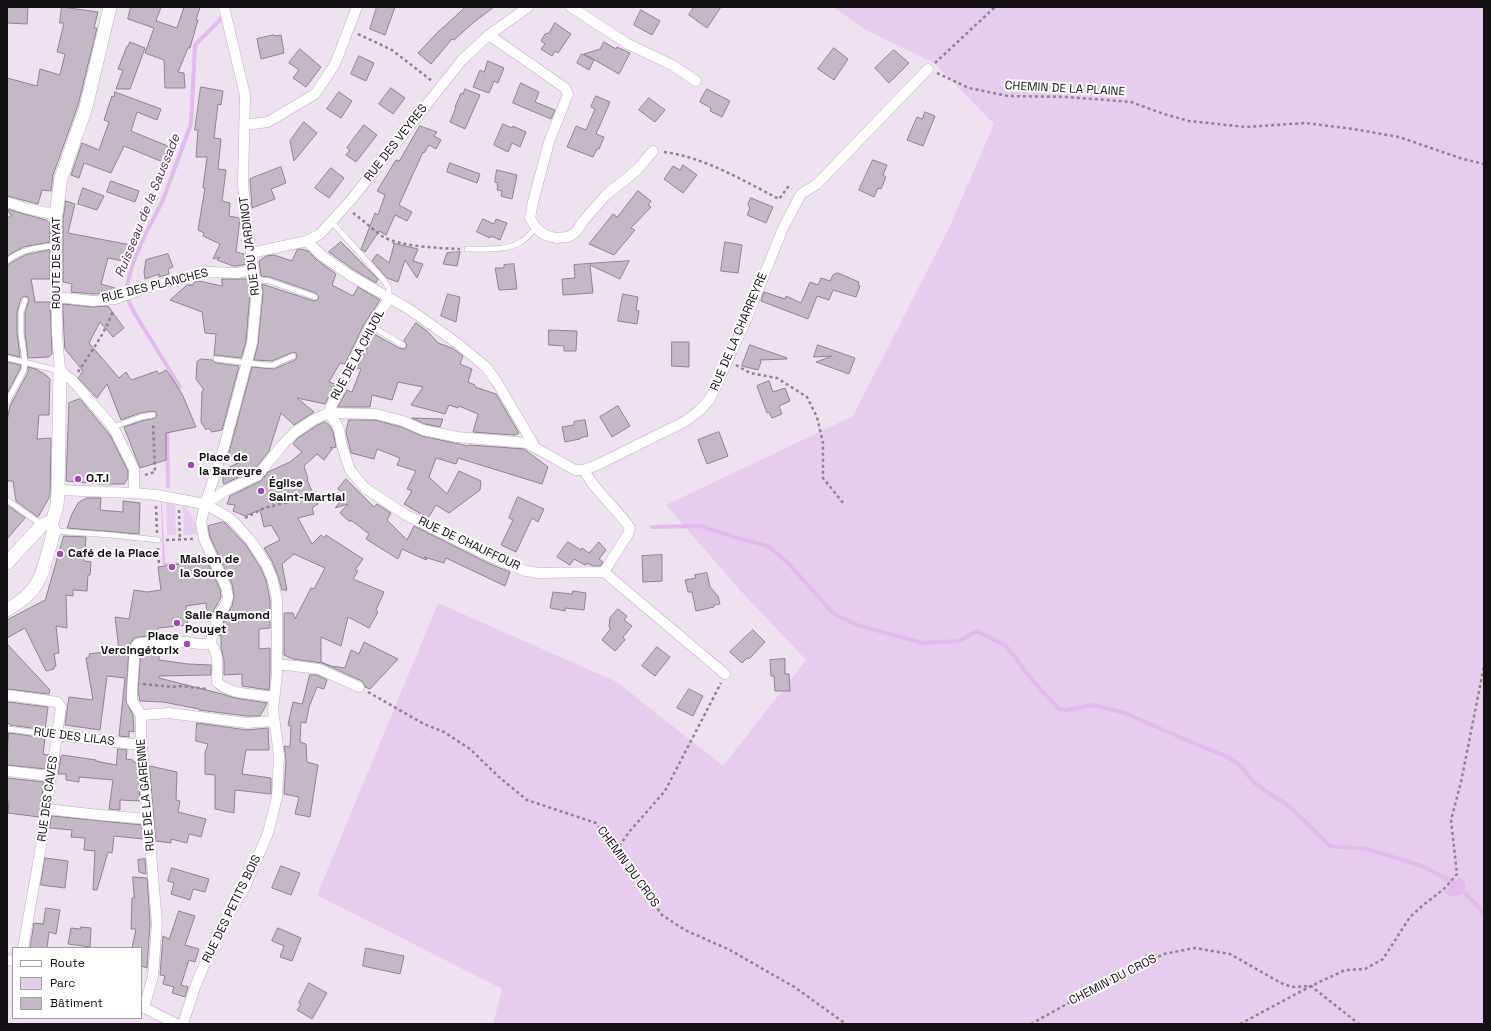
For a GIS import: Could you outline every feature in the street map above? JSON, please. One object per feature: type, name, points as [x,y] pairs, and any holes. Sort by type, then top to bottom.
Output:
[{"type":"street","name":"ROUTE DE SAYAT","points":[[7,610],[29,594],[36,586],[49,527],[56,511],[58,490],[60,371],[56,297],[56,215],[61,178],[86,107],[110,7]]},
{"type":"street","name":"RUE DU JARDINOT","points":[[210,643],[217,620],[226,604],[228,597],[226,587],[204,539],[201,523],[205,504],[224,447],[252,343],[257,292],[248,235],[243,185],[245,95],[224,7]]},
{"type":"street","points":[[244,125],[268,122],[315,94],[335,64],[357,7]]},
{"type":"street","name":"RUE DES VEYRES","points":[[251,253],[307,241],[320,234],[345,207],[462,60],[489,34],[528,7]]},
{"type":"street","points":[[571,7],[628,44],[672,65],[696,81]]},
{"type":"street","points":[[489,34],[565,88],[568,94],[549,142],[533,202],[530,218],[536,228],[545,234],[556,238],[568,237],[576,232],[584,220],[606,195],[637,170],[653,151]]},
{"type":"street","name":"RUE DE LA CHARREYRE","points":[[584,470],[684,422],[699,412],[710,399],[728,362],[783,228],[801,194],[817,184],[928,69]]},
{"type":"street","points":[[7,202],[56,215]]},
{"type":"street","points":[[307,241],[321,255],[351,276],[409,309],[457,343],[486,367],[498,384],[535,447]]},
{"type":"street","name":"RUE DES PLANCHES","points":[[56,297],[93,301],[124,296],[152,286],[207,272],[238,272],[255,274]]},
{"type":"street","name":"RUE DE LA CHIJOL","points":[[328,413],[371,326],[389,299]]},
{"type":"street","points":[[60,371],[72,380],[113,427],[134,469],[134,493]]},
{"type":"street","points":[[58,490],[134,493],[205,504],[225,491],[258,475],[284,442],[294,433],[313,420],[328,413],[376,414],[403,421],[424,430],[450,436],[527,443],[567,467],[576,470],[584,470],[589,480],[630,528],[628,534],[604,572],[725,674]]},
{"type":"street","name":"RUE DE CHAUFFOUR","points":[[328,413],[336,423],[339,430],[342,446],[350,470],[366,488],[406,515],[493,558],[526,571],[539,573],[604,572]]},
{"type":"street","name":"RUE DES PETITS BOIS","points":[[183,1024],[195,986],[218,932],[245,887],[268,833],[277,797],[279,776],[279,755],[272,710],[277,674],[277,599],[272,578],[266,564],[251,541],[235,523],[228,517],[205,504]]},
{"type":"street","points":[[7,563],[49,527]]},
{"type":"street","points":[[274,697],[238,692],[223,688],[217,682],[217,653],[210,643],[203,646],[188,642],[154,642],[139,643],[135,647],[132,701],[141,715],[169,713],[247,723],[274,721]]},
{"type":"street","points":[[277,664],[319,669],[359,687]]},
{"type":"street","name":"RUE DES CAVES","points":[[7,695],[57,702],[61,708],[24,947]]},
{"type":"street","name":"RUE DE LA GARENNE","points":[[141,715],[142,745],[157,923],[153,976],[142,1007]]},
{"type":"street","name":"RUE DES LILAS","points":[[57,736],[142,745]]},
{"type":"street","points":[[7,770],[51,776]]},
{"type":"street","points":[[46,809],[148,819]]},
{"type":"street","points":[[142,1007],[176,1024]]},
{"type":"lane","points":[[332,222],[382,278],[389,288],[389,299]]},
{"type":"lane","points":[[467,249],[514,246],[522,242],[536,228]]},
{"type":"lane","points":[[7,261],[17,254],[32,248],[56,246]]},
{"type":"lane","points":[[255,274],[269,281],[315,297]]},
{"type":"lane","points":[[7,402],[24,370],[25,362],[21,333],[21,312],[25,300]]},
{"type":"lane","points":[[371,326],[403,345]]},
{"type":"lane","points":[[216,359],[266,366],[273,365],[293,356]]},
{"type":"lane","points":[[7,358],[60,371]]},
{"type":"lane","points":[[113,427],[141,417],[153,415]]},
{"type":"lane","points":[[7,500],[49,527],[158,540]]},
{"type":"lane","points":[[191,615],[217,620]]},
{"type":"lane","name":"RUE DES LILAS","points":[[7,729],[57,736]]},
{"type":"path","points":[[928,69],[995,7]]},
{"type":"path","points":[[348,30],[392,50],[440,88]]},
{"type":"path","name":"CHEMIN DE LA PLAINE","points":[[928,69],[969,88],[1008,96],[1068,97],[1131,102],[1189,121],[1246,127],[1305,123],[1353,128],[1399,137],[1463,159],[1484,164]]},
{"type":"path","points":[[653,151],[680,155],[724,171],[779,199],[788,187],[801,194]]},
{"type":"path","points":[[345,207],[382,236],[393,241],[437,248],[467,249]]},
{"type":"path","points":[[72,380],[96,346],[114,309],[124,296]]},
{"type":"path","points":[[728,362],[750,373],[777,378],[807,397],[817,417],[823,443],[823,478],[844,504]]},
{"type":"path","points":[[134,478],[155,472],[153,415]]},
{"type":"path","points":[[179,499],[180,540]]},
{"type":"path","points":[[235,523],[264,508],[292,501]]},
{"type":"path","points":[[168,540],[204,539]]},
{"type":"path","points":[[1240,1024],[1311,986],[1345,970],[1365,969],[1382,959],[1410,918],[1422,906],[1445,888],[1457,874],[1451,820],[1462,782],[1484,666]]},
{"type":"path","points":[[616,851],[629,832],[665,791],[725,674]]},
{"type":"path","points":[[133,682],[215,690],[223,688]]},
{"type":"path","name":"CHEMIN DU CROS","points":[[359,687],[424,724],[444,732],[470,749],[500,778],[527,800],[596,823],[662,915],[685,930],[730,950],[796,988],[846,1024]]},
{"type":"path","name":"CHEMIN DU CROS","points":[[1031,1024],[1120,975],[1157,957],[1164,954],[1194,948],[1230,954],[1281,983],[1292,987],[1311,986]]},
{"type":"path","points":[[1311,986],[1338,1009],[1359,1024]]},
{"type":"green space","points":[[833,7],[1484,7],[1484,1024],[493,1024],[502,989],[317,895],[438,603],[617,682],[723,766],[806,660],[738,588],[666,505],[853,416],[949,228],[994,124],[934,63],[866,30]]},
{"type":"green space","points":[[166,503],[175,503],[176,535],[167,535]]},
{"type":"green space","points":[[183,505],[190,512],[200,534],[184,535]]},
{"type":"shaded area","points":[[162,503],[165,563],[179,562],[179,564],[163,566]]},
{"type":"shaded area","points":[[1460,877],[1466,884],[1464,893],[1454,897],[1444,893]]},
{"type":"building","points":[[7,7],[28,7],[27,24],[7,23]]},
{"type":"building","points":[[62,7],[98,12],[94,28],[97,28],[78,105],[53,175],[51,191],[42,190],[38,204],[7,196],[7,78],[37,86],[40,69],[60,75],[65,54],[57,52],[64,23],[60,23]]},
{"type":"building","points":[[131,7],[161,7],[156,21],[177,28],[184,7],[200,7],[190,48],[188,48],[178,72],[184,73],[185,88],[165,88],[164,60],[145,53],[154,28],[128,19]]},
{"type":"building","points":[[377,7],[395,7],[385,35],[370,29]]},
{"type":"building","points":[[466,7],[494,7],[454,40],[452,39],[431,64],[418,53],[437,33]]},
{"type":"building","points":[[694,7],[721,7],[707,28],[689,15]]},
{"type":"building","points":[[641,10],[660,21],[652,35],[634,25]]},
{"type":"building","points":[[555,23],[571,34],[558,53],[555,51],[552,56],[541,49],[545,44],[541,41],[545,34],[549,33]]},
{"type":"building","points":[[281,35],[284,53],[261,59],[257,39]]},
{"type":"building","points":[[130,42],[145,48],[130,89],[116,89],[123,70],[118,69]]},
{"type":"building","points":[[604,42],[616,49],[617,47],[630,53],[619,74],[584,54],[600,49]]},
{"type":"building","points":[[834,48],[848,59],[834,80],[818,69]]},
{"type":"building","points":[[300,49],[321,67],[306,87],[293,78],[299,70],[289,63]]},
{"type":"building","points":[[894,50],[909,63],[889,83],[875,68]]},
{"type":"building","points":[[582,54],[594,60],[589,70],[577,63]]},
{"type":"building","points":[[359,56],[374,63],[366,81],[351,74]]},
{"type":"building","points":[[488,61],[504,68],[498,83],[494,81],[489,93],[473,87],[480,70],[484,72]]},
{"type":"building","points":[[521,83],[539,92],[535,102],[555,110],[551,119],[513,103]]},
{"type":"building","points":[[201,87],[223,91],[221,105],[218,104],[214,138],[221,139],[218,169],[226,170],[222,201],[230,203],[229,216],[240,218],[236,252],[244,254],[246,264],[233,266],[217,260],[220,257],[213,259],[220,244],[203,236],[204,233],[198,230],[205,188],[203,188],[207,157],[196,157],[198,130],[195,130]]},
{"type":"building","points":[[391,88],[405,98],[393,114],[379,104]]},
{"type":"building","points":[[465,89],[480,95],[465,129],[450,122],[461,93],[463,94]]},
{"type":"building","points":[[707,89],[730,101],[722,117],[710,111],[711,108],[700,102]]},
{"type":"building","points":[[115,92],[161,109],[157,120],[137,112],[131,131],[170,147],[163,162],[124,146],[111,173],[84,163],[79,178],[71,175],[82,143],[99,150],[109,122],[104,120],[112,96],[114,97]]},
{"type":"building","points":[[339,92],[352,101],[341,118],[327,109]]},
{"type":"building","points":[[596,96],[610,102],[596,134],[604,137],[599,149],[597,149],[593,157],[567,147],[576,126],[586,130],[595,109],[591,107]]},
{"type":"building","points":[[649,98],[665,110],[655,122],[639,110]]},
{"type":"building","points":[[925,112],[935,116],[923,146],[907,140],[917,117],[922,119]]},
{"type":"building","points":[[304,122],[317,133],[294,161],[290,141]]},
{"type":"building","points":[[503,124],[512,128],[513,126],[526,132],[520,147],[512,143],[508,152],[494,145]]},
{"type":"building","points":[[364,125],[377,135],[356,162],[346,155],[350,150],[347,148]]},
{"type":"building","points":[[420,126],[437,132],[434,136],[441,140],[436,149],[429,145],[424,153],[423,152],[399,205],[412,212],[407,221],[395,215],[386,235],[379,231],[365,252],[361,249],[375,213],[378,215],[385,195],[377,191],[396,160],[399,161]]},
{"type":"building","points":[[873,160],[887,165],[883,175],[886,177],[881,189],[878,188],[874,197],[859,190]]},
{"type":"building","points":[[450,163],[480,174],[477,183],[447,172]]},
{"type":"building","points":[[683,165],[697,175],[683,193],[664,179],[673,166],[680,170]]},
{"type":"building","points":[[281,167],[286,183],[271,189],[275,199],[252,208],[250,179]]},
{"type":"building","points":[[331,168],[344,178],[329,198],[315,188]]},
{"type":"building","points":[[497,170],[517,175],[512,199],[501,196],[502,191],[497,190],[498,183],[495,182]]},
{"type":"building","points":[[111,181],[139,191],[135,202],[107,192]]},
{"type":"building","points":[[83,188],[104,196],[97,210],[78,204]]},
{"type":"building","points":[[638,191],[651,201],[648,205],[651,207],[631,228],[635,230],[614,255],[589,244],[613,214],[617,217]]},
{"type":"building","points":[[751,198],[773,207],[766,223],[747,215],[750,208],[748,205]]},
{"type":"building","points":[[66,201],[75,204],[68,233],[131,245],[128,262],[108,258],[101,284],[115,288],[113,293],[93,294],[71,292],[72,284],[63,282],[63,220]]},
{"type":"building","points":[[7,209],[46,220],[50,223],[50,242],[23,247],[7,256],[7,218],[11,216]]},
{"type":"building","points":[[483,219],[494,224],[496,219],[507,223],[500,240],[491,236],[490,238],[477,232]]},
{"type":"building","points":[[341,242],[378,279],[376,283],[354,270],[329,252]]},
{"type":"building","points":[[725,242],[742,245],[738,273],[721,271]]},
{"type":"building","points":[[393,243],[418,249],[413,261],[423,264],[417,278],[405,260],[398,282],[387,278],[372,261],[377,254],[389,263],[394,245]]},
{"type":"building","points":[[301,249],[308,251],[317,260],[336,274],[332,285],[353,296],[358,287],[380,300],[363,326],[345,364],[340,363],[329,382],[335,384],[325,404],[297,398],[314,412],[294,425],[281,413],[269,451],[254,470],[224,484],[223,470],[245,460],[228,456],[252,367],[274,369],[295,360],[297,357],[296,353],[293,352],[272,361],[254,360],[258,344],[263,293],[262,284],[314,301],[319,298],[316,293],[270,277],[261,276],[259,261],[266,256],[274,255],[292,261],[297,250]]},
{"type":"building","points":[[50,250],[50,279],[31,279],[35,302],[50,302],[52,354],[49,357],[28,358],[25,333],[25,313],[29,300],[28,297],[25,296],[21,298],[17,312],[17,333],[20,357],[7,354],[7,265],[25,255]]},
{"type":"building","points":[[460,252],[457,266],[443,264],[447,253]]},
{"type":"building","points":[[168,254],[173,267],[168,269],[169,274],[159,277],[159,274],[145,279],[144,272],[146,260]]},
{"type":"building","points":[[629,261],[620,279],[590,265],[593,293],[563,295],[562,279],[575,278],[574,265]]},
{"type":"building","points":[[514,264],[517,289],[499,290],[495,268],[504,268],[504,265]]},
{"type":"building","points":[[838,273],[859,282],[858,285],[860,286],[856,297],[833,290],[829,300],[817,296],[808,319],[761,301],[764,292],[785,299],[786,296],[801,303],[810,282],[818,285],[821,278],[830,281],[833,275]]},
{"type":"building","points":[[222,279],[248,279],[250,292],[246,342],[241,358],[214,356],[216,334],[205,333],[202,312],[170,300],[187,285],[193,285],[194,282],[199,281],[222,286]]},
{"type":"building","points":[[448,294],[460,297],[456,322],[441,316]]},
{"type":"building","points":[[623,294],[638,297],[636,310],[639,311],[637,324],[618,321]]},
{"type":"building","points":[[63,304],[92,307],[108,306],[124,328],[113,337],[100,322],[89,343],[119,378],[126,372],[131,380],[157,371],[159,374],[166,370],[172,378],[183,396],[196,427],[166,433],[166,460],[140,468],[124,427],[155,418],[157,415],[156,412],[152,411],[140,413],[121,420],[107,384],[97,398],[78,378],[83,371],[65,349]]},
{"type":"building","points":[[416,323],[427,331],[438,343],[452,348],[463,356],[460,364],[472,369],[468,382],[475,385],[475,387],[496,394],[519,433],[515,435],[473,432],[478,414],[459,406],[458,408],[449,405],[445,414],[411,405],[423,387],[398,382],[392,400],[372,395],[370,407],[338,407],[347,390],[352,392],[361,369],[357,368],[374,334],[399,348],[405,349],[407,345],[404,341]]},
{"type":"building","points":[[549,330],[577,331],[576,351],[564,351],[564,346],[549,345]]},
{"type":"building","points":[[672,342],[689,342],[689,367],[672,366]]},
{"type":"building","points":[[750,345],[787,359],[760,360],[761,362],[758,370],[742,366]]},
{"type":"building","points":[[818,345],[855,358],[849,374],[816,362],[832,356],[814,357]]},
{"type":"building","points":[[201,359],[212,360],[216,363],[239,366],[222,430],[212,432],[208,428],[206,430],[201,422],[202,391],[204,390],[196,379],[197,362]]},
{"type":"building","points":[[7,362],[21,365],[8,392]]},
{"type":"building","points":[[28,367],[36,369],[50,379],[49,415],[39,415],[37,439],[51,438],[50,496],[38,517],[16,501],[13,481],[7,481],[7,421],[10,406],[28,372]]},
{"type":"building","points":[[769,381],[773,392],[785,388],[790,401],[779,406],[782,414],[772,418],[769,412],[767,413],[757,386]]},
{"type":"building","points":[[80,399],[110,435],[128,471],[128,478],[124,484],[66,481],[69,403]]},
{"type":"building","points":[[618,406],[630,426],[612,437],[600,417]]},
{"type":"building","points":[[412,418],[443,419],[440,427],[425,424]]},
{"type":"building","points":[[349,420],[375,420],[401,427],[422,436],[468,446],[524,449],[548,467],[542,484],[458,458],[456,464],[436,458],[429,477],[447,494],[459,471],[481,481],[480,490],[449,513],[436,505],[428,518],[404,504],[412,491],[407,489],[416,471],[397,465],[400,458],[377,449],[374,459],[351,453],[346,432]]},
{"type":"building","points":[[585,420],[588,436],[565,442],[562,427],[574,425],[574,422]]},
{"type":"building","points":[[325,422],[330,426],[333,432],[336,447],[330,447],[332,449],[324,460],[317,454],[304,466],[307,480],[318,504],[312,508],[314,514],[298,518],[312,544],[321,535],[325,538],[326,535],[363,559],[355,570],[358,571],[353,579],[384,592],[376,610],[378,612],[369,628],[348,617],[341,646],[321,637],[321,662],[331,666],[345,668],[351,650],[359,654],[364,642],[398,659],[370,689],[365,687],[362,681],[322,663],[293,659],[284,655],[284,613],[293,613],[295,619],[311,588],[314,589],[325,568],[294,554],[282,564],[287,590],[282,590],[272,561],[264,548],[280,540],[271,525],[264,527],[260,510],[245,516],[233,511],[235,505],[227,504],[230,496],[261,481],[268,472],[290,462],[302,452],[293,444],[298,438]]},
{"type":"building","points":[[719,432],[728,456],[707,464],[698,440]]},
{"type":"building","points":[[346,479],[374,507],[377,504],[391,513],[387,520],[407,540],[414,526],[490,564],[510,572],[505,586],[446,558],[444,563],[424,557],[427,559],[426,560],[402,549],[398,559],[366,539],[369,534],[351,520],[350,522],[340,513],[348,504],[335,508],[346,495],[338,489]]},
{"type":"building","points":[[518,497],[544,509],[538,522],[532,518],[516,552],[501,545],[513,520],[509,518]]},
{"type":"building","points":[[87,498],[101,498],[100,510],[123,512],[123,501],[140,503],[139,534],[67,528],[78,503]]},
{"type":"building","points":[[7,505],[25,518],[7,539]]},
{"type":"building","points":[[224,522],[246,545],[260,567],[266,580],[270,600],[270,628],[259,629],[259,649],[270,648],[269,690],[242,686],[242,674],[224,675],[221,635],[219,636],[225,618],[232,606],[234,596],[232,584],[210,537],[208,526]]},
{"type":"building","points":[[64,536],[86,537],[84,561],[91,562],[90,575],[88,575],[87,591],[73,590],[73,596],[66,595],[67,628],[56,626],[59,653],[54,654],[56,666],[54,669],[46,671],[25,628],[7,638],[7,620],[45,600]]},
{"type":"building","points":[[568,542],[589,553],[599,542],[606,550],[599,559],[603,562],[600,566],[593,566],[587,563],[586,565],[583,564],[574,559],[570,565],[557,557]]},
{"type":"building","points":[[662,555],[662,581],[643,582],[642,556]]},
{"type":"building","points":[[206,559],[220,589],[221,597],[212,614],[207,614],[206,603],[186,606],[188,625],[158,628],[158,635],[134,638],[129,646],[126,701],[133,715],[134,732],[129,731],[129,737],[119,736],[125,678],[107,676],[100,730],[65,725],[69,697],[93,700],[86,658],[90,657],[89,654],[119,650],[115,617],[129,619],[134,590],[147,592],[161,590],[158,567]]},
{"type":"building","points":[[707,573],[710,587],[718,596],[720,604],[696,611],[692,592],[688,592],[685,580],[696,578],[695,575]]},
{"type":"building","points":[[573,591],[586,593],[584,610],[565,608],[565,611],[550,608],[553,592],[572,594]]},
{"type":"building","points":[[618,609],[627,616],[624,620],[632,626],[623,637],[625,640],[615,651],[602,640],[611,628],[609,627],[610,618]]},
{"type":"building","points":[[753,630],[765,642],[749,659],[747,658],[742,663],[730,652]]},
{"type":"building","points":[[7,644],[50,690],[49,694],[7,689]]},
{"type":"building","points":[[657,647],[670,657],[655,676],[642,666]]},
{"type":"building","points":[[159,648],[159,660],[188,664],[211,665],[211,675],[159,676],[159,678],[235,698],[267,703],[260,716],[247,716],[199,710],[163,702],[140,701],[138,691],[141,650]]},
{"type":"building","points":[[785,659],[785,674],[789,674],[790,691],[775,691],[774,676],[771,676],[770,660]]},
{"type":"building","points":[[310,675],[317,675],[327,680],[324,689],[317,687],[309,707],[306,723],[301,722],[300,742],[306,744],[307,762],[318,765],[310,817],[295,814],[299,797],[284,794],[286,760],[284,746],[290,747],[291,726],[288,725],[293,702],[302,704]]},
{"type":"building","points":[[689,689],[703,696],[693,716],[677,708]]},
{"type":"building","points":[[7,702],[48,707],[45,730],[10,725],[7,723]]},
{"type":"building","points":[[197,723],[247,730],[268,728],[269,750],[246,750],[242,774],[271,778],[271,794],[235,790],[234,813],[215,809],[215,775],[205,774],[205,753],[208,744],[196,741]]},
{"type":"building","points":[[9,733],[45,738],[43,754],[48,755],[46,769],[7,765]]},
{"type":"building","points":[[118,749],[127,750],[126,759],[133,760],[133,762],[137,763],[140,801],[120,800],[120,810],[109,809],[113,780],[79,777],[79,782],[66,780],[66,774],[58,774],[62,755],[96,760],[116,765]]},
{"type":"building","points":[[150,766],[177,772],[176,800],[180,801],[178,812],[206,819],[201,837],[189,834],[187,843],[171,839],[171,843],[156,841]]},
{"type":"building","points":[[7,778],[44,782],[39,817],[8,813],[9,802],[7,801]]},
{"type":"building","points":[[52,816],[142,825],[143,839],[114,836],[112,853],[108,852],[97,890],[93,890],[95,851],[84,850],[85,838],[71,837],[72,830],[50,828]]},
{"type":"building","points":[[45,858],[68,861],[65,888],[41,885]]},
{"type":"building","points":[[145,859],[146,874],[139,872],[138,860]]},
{"type":"building","points":[[281,866],[300,873],[291,895],[272,888]]},
{"type":"building","points":[[172,868],[209,879],[205,892],[193,889],[190,900],[171,894],[174,883],[168,881]]},
{"type":"building","points":[[133,877],[147,878],[150,923],[147,968],[142,966],[142,947],[132,947],[136,929],[131,929],[132,898],[134,898]]},
{"type":"building","points":[[46,908],[60,910],[56,934],[49,932],[47,947],[30,947],[34,923],[43,924]]},
{"type":"building","points":[[179,911],[195,916],[185,945],[199,949],[195,962],[189,960],[181,985],[188,987],[185,997],[172,993],[174,987],[163,984],[165,976],[160,975],[163,936],[169,939]]},
{"type":"building","points":[[81,927],[91,928],[90,947],[68,944],[71,928],[80,929]]},
{"type":"building","points":[[278,928],[301,938],[292,961],[280,957],[284,946],[272,941]]},
{"type":"building","points":[[366,948],[404,956],[400,974],[363,966]]},
{"type":"building","points":[[309,983],[327,993],[312,1019],[297,1010],[301,1004],[299,1003]]},
{"type":"waterway","name":"Ruisseau de la Saussade","points":[[180,387],[135,314],[129,302],[127,285],[133,263],[163,200],[191,124],[195,45],[218,22],[229,7]]},
{"type":"waterway","points":[[167,428],[168,486]]},
{"type":"waterway","points":[[652,527],[701,526],[768,546],[788,563],[834,614],[857,625],[923,643],[959,641],[977,631],[1006,646],[1033,681],[1059,709],[1067,710],[1093,705],[1125,713],[1228,757],[1241,766],[1254,783],[1290,807],[1330,846],[1367,849],[1422,866],[1453,882],[1484,914]]},
{"type":"place","name":"Place de la Barreyre","points":[[191,465]]},
{"type":"place","name":"O.T.I","points":[[78,479]]},
{"type":"place","name":"Église Saint-Martial","points":[[261,491]]},
{"type":"place","name":"Café de la Place","points":[[60,554]]},
{"type":"place","name":"Maison de la Source","points":[[172,567]]},
{"type":"place","name":"Salle Raymond Pouyet","points":[[177,623]]},
{"type":"place","name":"Place Vercingétorix","points":[[187,644]]}]
